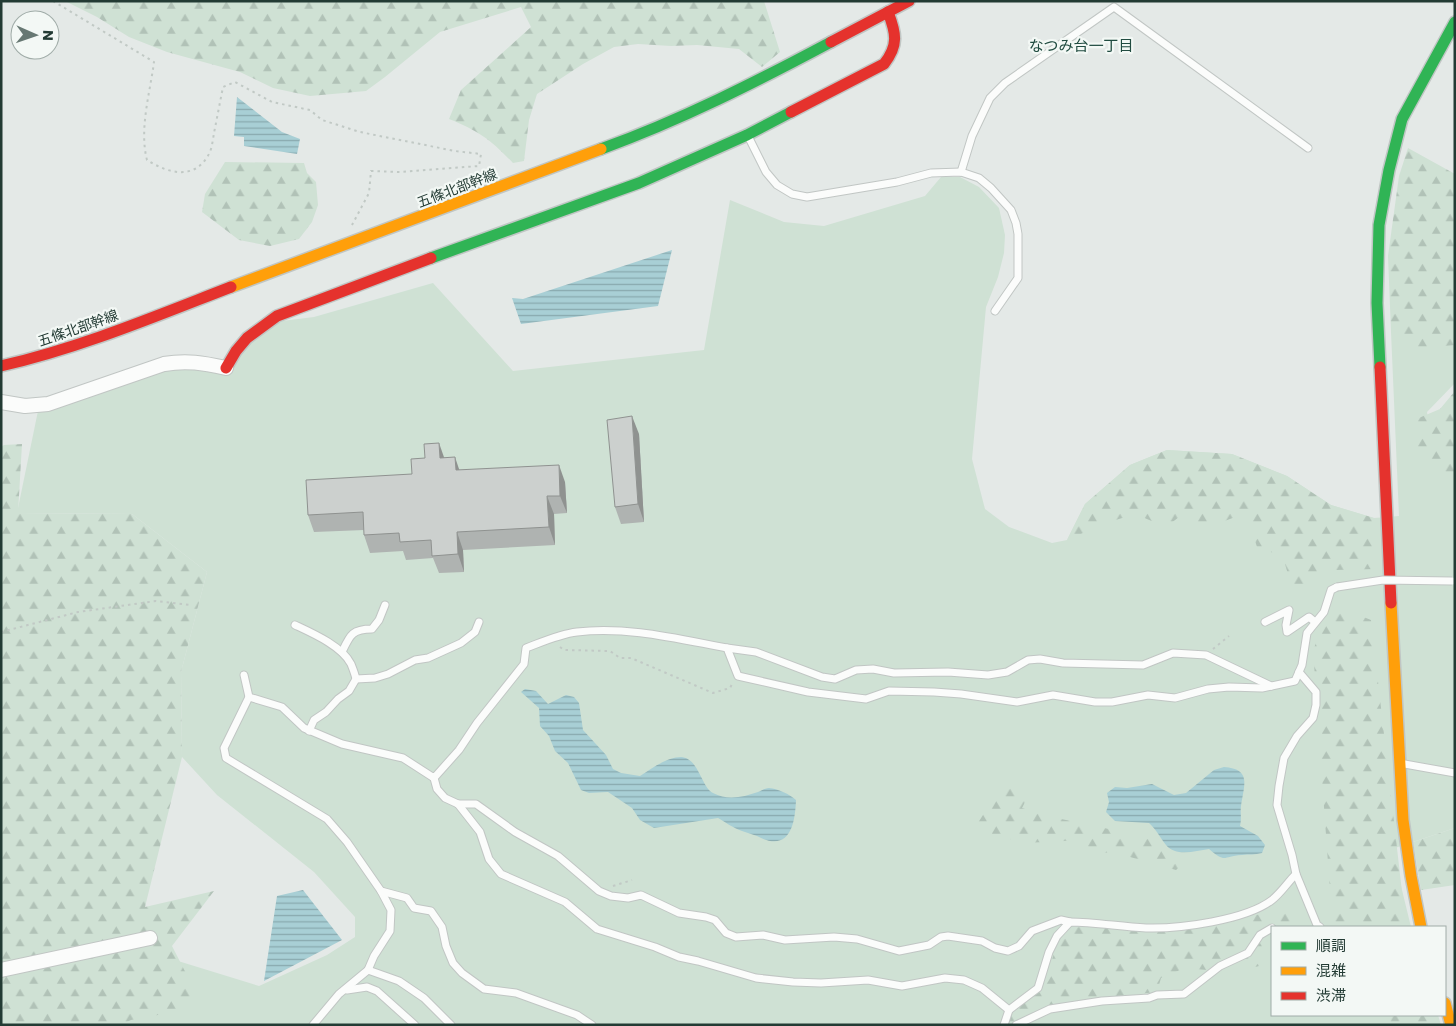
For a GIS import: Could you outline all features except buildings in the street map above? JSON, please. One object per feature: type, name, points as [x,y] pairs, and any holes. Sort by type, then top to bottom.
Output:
[{"type":"street","name":"五條北部幹線","points":[[1,366],[32,359],[77,345],[642,134],[752,84],[909,1]]},
{"type":"street","points":[[1,402],[26,406],[48,404],[164,364],[179,361],[194,361],[226,368],[232,356],[249,336],[277,316],[508,229],[640,183],[748,135],[884,64],[893,54],[896,40],[894,26],[888,12]]},
{"type":"street","points":[[1421,926],[1403,820],[1399,763],[1378,304],[1379,225],[1389,170],[1402,119],[1455,22]]},
{"type":"street","points":[[1,970],[150,938]]},
{"type":"street","points":[[1446,1006],[1452,1025]]},
{"type":"lane","points":[[961,172],[972,136],[990,98],[1004,83],[1114,7],[1308,148]]},
{"type":"lane","points":[[748,135],[766,172],[777,186],[792,194],[807,197],[897,182],[931,173],[961,172],[979,178],[991,188],[1010,210],[1016,223],[1018,234],[1018,278],[995,310]]},
{"type":"lane","points":[[727,648],[738,676],[808,692],[866,699],[889,691],[961,694],[1017,702],[1053,694],[1095,702],[1112,702],[1148,695],[1175,698],[1208,689],[1229,687],[1262,688],[1295,681],[1302,665],[1307,633],[1324,612],[1331,590],[1337,587],[1383,580],[1453,581]]},
{"type":"lane","points":[[342,652],[352,633],[360,629],[372,629],[379,620],[385,605]]},
{"type":"lane","points":[[1265,622],[1289,610],[1286,625],[1287,632],[1309,617],[1315,622]]},
{"type":"lane","points":[[356,679],[388,674],[415,660],[428,658],[461,643],[474,632],[479,622]]},
{"type":"lane","points":[[295,625],[323,639],[342,652],[351,662],[356,679],[349,691],[314,720],[309,731]]},
{"type":"lane","points":[[434,778],[459,750],[477,723],[524,664],[526,648],[575,632],[608,630],[667,637],[756,652],[822,678],[835,679],[856,670],[873,669],[894,673],[948,672],[988,675],[1007,672],[1028,660],[1142,665],[1173,653],[1206,654],[1271,686]]},
{"type":"lane","points":[[1299,672],[1316,692],[1316,705],[1313,718],[1297,736],[1284,758],[1278,786],[1277,805],[1296,874],[1316,926]]},
{"type":"lane","points":[[244,675],[249,697],[224,748],[226,758],[327,819],[347,842],[381,891],[391,910],[390,931],[374,956],[368,970],[345,990],[313,1025]]},
{"type":"lane","points":[[249,697],[282,707],[309,731],[342,744],[402,758],[434,778],[437,789],[445,798],[458,804],[476,804],[515,832],[558,856],[599,890],[610,896],[628,898],[642,895],[679,912],[715,920],[726,933],[736,937],[763,935],[784,940],[834,937],[857,940],[899,951],[917,949],[929,945],[941,937],[948,936],[982,941],[1008,952],[1018,946],[1032,931],[1061,920],[1147,928],[1203,924],[1257,909],[1274,899],[1296,874]]},
{"type":"lane","points":[[1399,763],[1455,773]]},
{"type":"lane","points":[[458,804],[480,832],[489,859],[501,874],[565,902],[580,913],[596,929],[655,947],[679,957],[756,978],[821,983],[868,980],[902,986],[945,978],[964,980],[982,988],[1009,1010]]},
{"type":"lane","points":[[381,891],[407,898],[414,908],[431,911],[442,927],[446,946],[453,963],[462,973],[484,989],[516,992],[577,1015],[592,1025]]},
{"type":"lane","points":[[1004,1025],[1009,1010],[1038,988],[1049,952],[1057,936],[1070,922]]},
{"type":"lane","points":[[1016,1025],[1050,1009],[1102,1001],[1184,994],[1220,966],[1248,953],[1260,935],[1271,929]]},
{"type":"lane","points":[[368,970],[399,981],[424,998],[451,1025]]},
{"type":"lane","points":[[345,990],[355,987],[367,987],[377,991],[415,1025]]},
{"type":"path","points":[[53,1],[154,62],[144,133],[144,147],[147,160],[160,168],[174,172],[189,172],[203,163],[210,152],[223,87],[235,82],[272,102],[310,110],[322,120],[360,132],[455,151],[481,154],[479,166],[400,172],[371,172],[369,193],[340,248]]},
{"type":"path","points":[[1,632],[78,612],[156,601],[190,605]]},
{"type":"path","points":[[1206,654],[1229,636]]},
{"type":"path","points":[[550,640],[564,650],[610,651],[620,658],[631,658],[713,693],[730,688],[738,676]]},
{"type":"path","points":[[599,890],[632,880]]},
{"type":"green space","points":[[65,1],[764,1],[780,52],[762,67],[739,49],[697,45],[638,44],[614,47],[583,64],[537,94],[529,120],[524,161],[513,163],[484,137],[449,119],[461,90],[531,27],[521,7],[440,32],[366,91],[310,96],[273,88],[240,72],[167,52],[129,37],[97,17]]},
{"type":"green space","points":[[1408,148],[1455,174],[1455,345],[1406,349],[1391,332],[1388,256],[1399,176]]},
{"type":"green space","points":[[225,162],[304,163],[307,173],[316,182],[318,205],[312,222],[299,239],[270,246],[239,240],[202,212],[205,194]]},
{"type":"green space","points":[[941,177],[960,177],[979,187],[999,208],[1005,235],[1004,253],[998,277],[986,307],[972,459],[985,509],[1009,527],[1052,543],[1067,540],[1085,504],[1130,465],[1167,450],[1232,454],[1287,476],[1331,505],[1374,518],[1399,516],[1391,332],[1423,329],[1455,322],[1455,383],[1427,412],[1433,455],[1455,451],[1455,828],[1392,849],[1411,926],[1271,926],[1271,1016],[1438,1016],[1441,1025],[1,1025],[165,957],[259,986],[327,955],[355,937],[355,917],[314,872],[217,795],[182,757],[181,672],[207,572],[132,514],[17,513],[39,406],[161,362],[216,364],[282,321],[314,317],[433,283],[513,371],[704,350],[730,200],[784,222],[824,226],[925,196]]},
{"type":"green space","points":[[1455,391],[1455,472],[1437,473],[1422,460],[1415,440],[1414,420],[1440,409]]},
{"type":"green space","points":[[22,444],[18,513],[132,514],[207,572],[181,672],[182,757],[145,907],[214,891],[172,946],[194,989],[190,1009],[131,1020],[120,1025],[1,1025],[1,447],[4,445]]},
{"type":"green space","points":[[1167,450],[1232,454],[1287,476],[1331,505],[1374,518],[1376,569],[1334,570],[1293,591],[1282,554],[1258,550],[1246,513],[1203,529],[1191,516],[1179,517],[1166,527],[1135,514],[1106,523],[1067,540],[1085,504],[1130,465]]},
{"type":"green space","points":[[1336,606],[1371,620],[1406,926],[1335,926],[1332,919],[1321,765],[1322,694],[1315,677],[1313,651],[1320,632]]},
{"type":"green space","points":[[1022,787],[1029,794],[1022,808],[1047,816],[1123,832],[1128,842],[1148,839],[1176,852],[1184,863],[1176,870],[1116,853],[1091,852],[1085,840],[1024,843],[974,829],[983,815],[1008,788]]},
{"type":"green space","points":[[1455,828],[1455,885],[1421,890],[1413,842]]},
{"type":"green space","points":[[1280,909],[1299,915],[1297,926],[1271,926],[1271,950],[1265,955],[1259,966],[1248,969],[1237,954],[1207,970],[1185,968],[1161,978],[1157,992],[1097,998],[1049,1006],[1008,1025],[1013,1010],[1043,990],[1055,950],[1068,929],[1092,925],[1147,932],[1203,929]]},
{"type":"green space","points":[[1374,1016],[1431,1016],[1434,1025],[1378,1025]]},
{"type":"water","points":[[237,97],[282,132],[300,139],[297,154],[244,146],[244,137],[234,136]]},
{"type":"water","points":[[672,250],[658,306],[521,324],[512,298],[523,299]]},
{"type":"water","points":[[525,689],[536,691],[548,704],[566,695],[574,697],[579,703],[583,730],[606,755],[613,769],[621,773],[640,776],[665,761],[681,757],[692,762],[709,790],[724,797],[741,797],[766,788],[776,789],[787,794],[796,800],[792,827],[783,839],[776,841],[739,830],[718,818],[654,828],[640,820],[632,808],[608,792],[589,793],[581,790],[568,763],[555,751],[549,736],[540,726],[539,708],[521,692]]},
{"type":"water","points":[[1224,767],[1239,771],[1244,779],[1240,826],[1258,836],[1265,845],[1262,853],[1222,858],[1209,849],[1186,852],[1175,851],[1166,845],[1149,823],[1115,821],[1106,812],[1109,802],[1107,793],[1115,787],[1127,788],[1152,784],[1174,795],[1186,793],[1214,770]]},
{"type":"water","points":[[303,890],[342,940],[264,981],[277,896]]},
{"type":"traffic: fast","points":[[1380,367],[1377,303],[1379,225],[1389,170],[1402,119],[1455,22]]},
{"type":"traffic: fast","points":[[601,149],[660,126],[718,100],[831,42]]},
{"type":"traffic: fast","points":[[431,258],[639,183],[747,135],[791,112]]},
{"type":"traffic: slow","points":[[231,287],[601,149]]},
{"type":"traffic: slow","points":[[1391,603],[1403,820],[1421,926]]},
{"type":"traffic: slow","points":[[1446,1007],[1451,1025]]},
{"type":"traffic: jam","points":[[831,42],[909,1]]},
{"type":"traffic: jam","points":[[791,112],[884,64],[892,51],[895,39],[888,12]]},
{"type":"traffic: jam","points":[[226,368],[236,351],[247,338],[277,316],[431,258]]},
{"type":"traffic: jam","points":[[1,366],[89,341],[231,287]]},
{"type":"traffic: jam","points":[[1380,367],[1391,603]]},
{"type":"district","name":"なつみ台一丁目","points":[[1081,46]]}]
